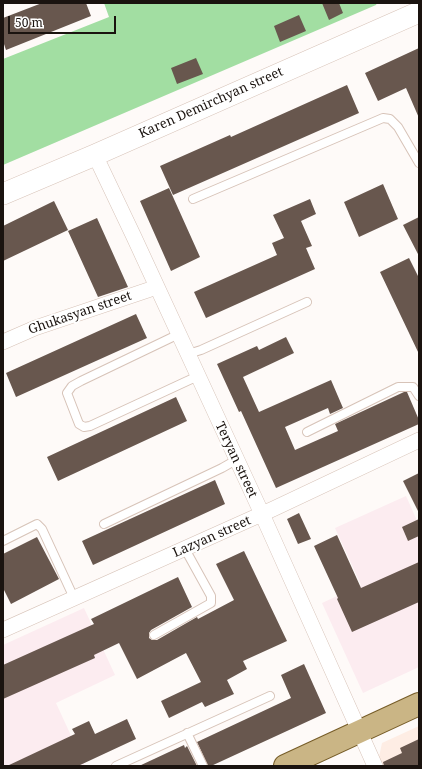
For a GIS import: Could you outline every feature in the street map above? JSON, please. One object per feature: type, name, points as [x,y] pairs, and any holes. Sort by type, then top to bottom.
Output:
[{"type":"main road","points":[[285,766],[419,704]]},
{"type":"street","name":"Karen Demirchyan street","points":[[3,194],[419,12]]},
{"type":"street","name":"Teryan street","points":[[95,155],[262,514],[375,766]]},
{"type":"street","name":"Ghukasyan street","points":[[3,342],[35,328],[157,287]]},
{"type":"street","name":"Lazyan street","points":[[3,630],[262,514],[419,440]]},
{"type":"lane","points":[[193,199],[382,118],[390,119],[398,127],[419,163]]},
{"type":"lane","points":[[188,354],[307,302]]},
{"type":"lane","points":[[179,334],[72,386],[67,393],[79,424],[84,427],[90,426],[198,376]]},
{"type":"lane","points":[[307,432],[398,387],[413,386],[419,396]]},
{"type":"lane","points":[[104,524],[236,460]]},
{"type":"lane","points":[[3,541],[37,524],[42,529],[74,598]]},
{"type":"lane","points":[[154,635],[211,603],[210,596],[185,549]]},
{"type":"lane","points":[[116,766],[270,696]]},
{"type":"lane","points":[[187,733],[203,766]]},
{"type":"shaded area","points":[[406,496],[419,525],[419,667],[363,693],[322,603],[361,585],[335,528]]},
{"type":"shaded area","points":[[84,608],[115,675],[56,703],[85,766],[3,766],[3,645]]},
{"type":"shaded area","points":[[419,726],[419,766],[383,766],[379,757],[382,743]]},
{"type":"green space","points":[[104,3],[377,3],[376,5],[3,165],[3,59],[109,17]]},
{"type":"building","points":[[42,3],[86,3],[91,16],[6,50],[3,41],[3,18]]},
{"type":"building","points":[[322,3],[339,3],[343,13],[329,20]]},
{"type":"building","points":[[299,15],[306,31],[280,42],[274,26]]},
{"type":"building","points":[[419,48],[419,118],[406,88],[378,101],[365,73]]},
{"type":"building","points":[[196,58],[203,74],[177,84],[171,68]]},
{"type":"building","points":[[347,85],[359,113],[173,195],[160,166],[230,135],[231,137]]},
{"type":"building","points":[[383,184],[398,219],[359,237],[344,202]]},
{"type":"building","points":[[169,188],[200,257],[171,271],[140,201]]},
{"type":"building","points":[[310,199],[316,214],[301,221],[312,246],[306,248],[315,269],[206,318],[194,292],[277,255],[272,243],[284,238],[273,215]]},
{"type":"building","points":[[54,201],[68,230],[3,261],[3,226]]},
{"type":"building","points":[[419,217],[419,256],[403,225]]},
{"type":"building","points":[[97,218],[128,287],[98,297],[68,231]]},
{"type":"building","points":[[409,258],[419,278],[419,354],[380,272]]},
{"type":"building","points":[[136,314],[147,338],[16,397],[6,373]]},
{"type":"building","points":[[286,337],[294,353],[243,377],[259,412],[331,380],[343,408],[330,414],[328,408],[285,427],[295,450],[338,431],[335,424],[404,392],[407,392],[419,420],[419,424],[276,488],[241,411],[239,412],[217,364],[257,346],[259,350]]},
{"type":"building","points":[[176,397],[187,421],[58,481],[47,457]]},
{"type":"building","points":[[419,473],[419,513],[403,481]]},
{"type":"building","points":[[215,480],[225,504],[93,565],[82,541]]},
{"type":"building","points":[[299,513],[311,539],[298,544],[287,519]]},
{"type":"building","points":[[419,519],[419,536],[408,541],[402,527]]},
{"type":"building","points":[[337,535],[361,588],[419,562],[419,602],[352,632],[314,546]]},
{"type":"building","points":[[37,537],[59,579],[11,604],[3,588],[3,554]]},
{"type":"building","points":[[244,551],[287,641],[243,661],[247,669],[227,680],[234,694],[205,707],[202,702],[169,718],[161,701],[201,682],[186,653],[137,679],[119,643],[94,655],[95,658],[3,699],[3,665],[94,624],[91,619],[178,577],[192,607],[151,630],[149,633],[149,638],[152,640],[157,640],[197,617],[198,619],[234,600],[216,564]]},
{"type":"building","points":[[304,664],[326,713],[211,766],[208,766],[197,742],[291,698],[281,675]]},
{"type":"building","points":[[127,719],[136,739],[78,766],[7,766],[75,734],[72,729],[89,721],[95,734]]},
{"type":"building","points":[[419,739],[419,766],[384,766],[383,762],[402,753],[400,748]]},
{"type":"building","points":[[184,745],[185,748],[187,746],[197,766],[139,766]]}]
